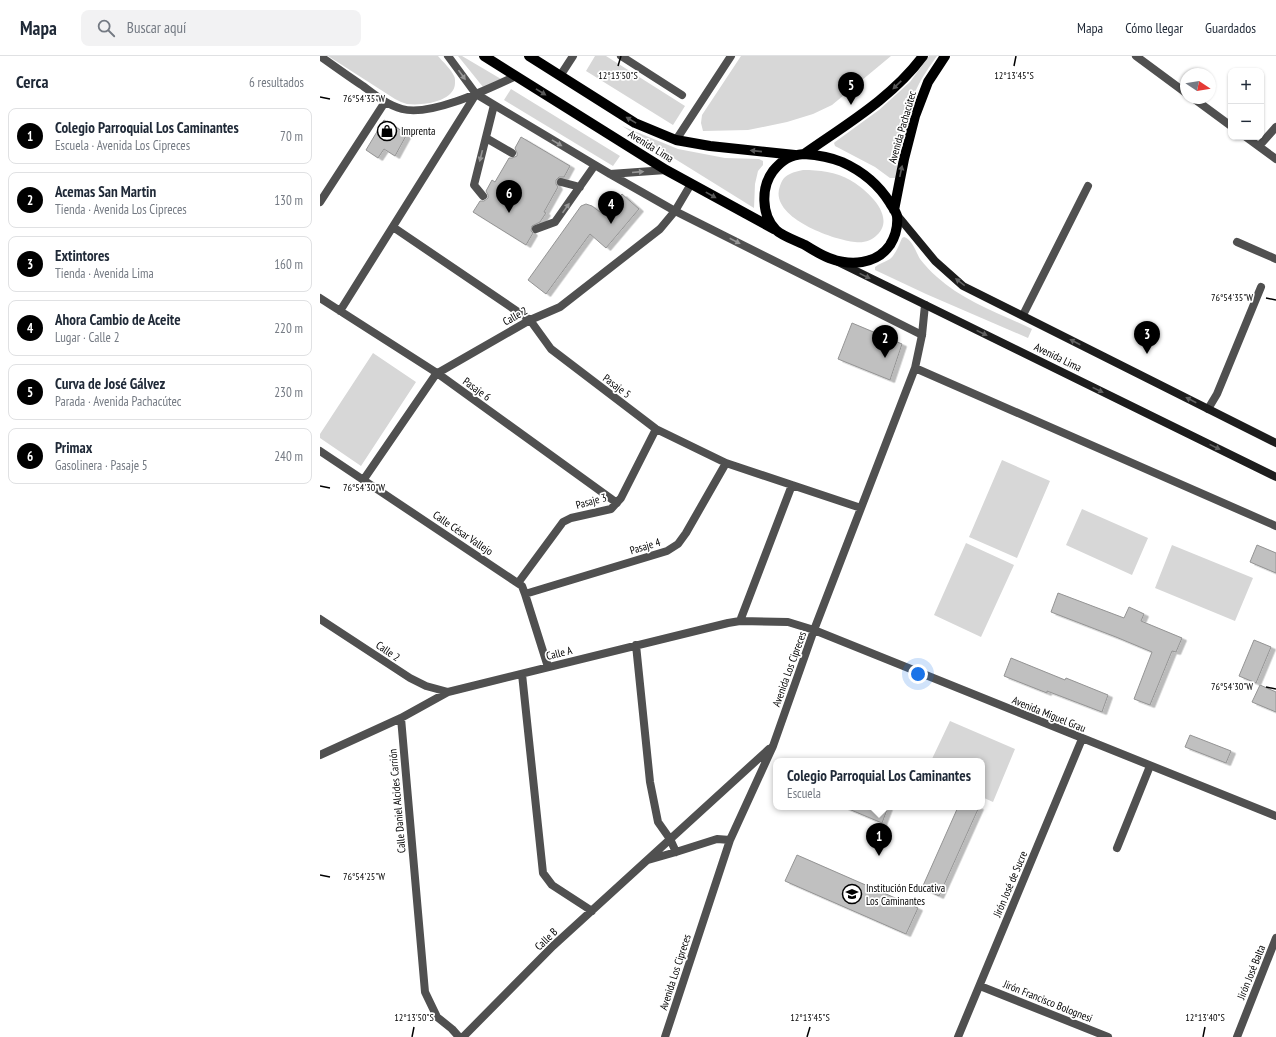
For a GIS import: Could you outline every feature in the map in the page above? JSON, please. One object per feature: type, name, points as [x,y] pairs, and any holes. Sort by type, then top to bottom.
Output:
[{"type":"main road","name":"Avenida Lima","points":[[484,56],[666,170],[777,230]]},
{"type":"main road","name":"Avenida Lima","points":[[529,56],[635,123],[676,140],[710,146],[799,154]]},
{"type":"main road","name":"Avenida Pachacútec","points":[[799,154],[863,112],[894,88],[915,67],[923,56]]},
{"type":"main road","name":"Avenida Pachacútec","points":[[895,212],[904,158],[915,116],[928,82],[945,56]]},
{"type":"main road","points":[[799,154],[829,158],[853,168],[865,176],[886,197],[895,212],[896,228],[893,240],[888,248],[874,259],[857,263],[830,258],[777,230],[770,222],[766,212],[764,192],[767,182],[775,169],[786,159],[799,154]]},
{"type":"main road","name":"Avenida Lima","points":[[895,212],[935,261],[963,286],[1276,443]]},
{"type":"main road","name":"Avenida Lima","points":[[830,258],[1276,477]]},
{"type":"street","points":[[320,56],[385,102],[403,110],[418,110],[440,107],[476,94],[516,76]]},
{"type":"street","points":[[448,56],[476,94],[595,166],[675,211],[922,335]]},
{"type":"street","points":[[560,76],[573,56]]},
{"type":"street","points":[[621,56],[682,95]]},
{"type":"street","points":[[676,140],[731,56]]},
{"type":"street","points":[[1136,56],[1180,89]]},
{"type":"street","points":[[340,311],[476,94]]},
{"type":"street","points":[[320,202],[385,102]]},
{"type":"street","points":[[1201,104],[1228,124]]},
{"type":"street","points":[[483,196],[474,185],[494,105]]},
{"type":"street","points":[[1259,146],[1276,127]]},
{"type":"street","points":[[486,138],[512,153]]},
{"type":"street","points":[[1250,140],[1276,159]]},
{"type":"street","points":[[536,229],[556,222],[595,166]]},
{"type":"street","points":[[610,174],[666,170]]},
{"type":"street","points":[[561,182],[580,187]]},
{"type":"street","name":"Calle 2","points":[[364,479],[437,373],[530,320],[560,307],[660,229],[675,211],[691,184]]},
{"type":"street","points":[[1023,315],[1088,186]]},
{"type":"street","name":"Pasaje 5","points":[[392,227],[530,320],[551,349],[656,429],[726,463],[861,508]]},
{"type":"street","points":[[1237,242],[1276,259]]},
{"type":"street","points":[[1208,409],[1217,394],[1261,287]]},
{"type":"street","name":"Pasaje 6","points":[[320,298],[437,373],[617,503]]},
{"type":"street","name":"Avenida Los Cipreces","points":[[665,1037],[730,840],[773,746],[814,630],[915,368],[922,335],[925,305]]},
{"type":"street","points":[[915,368],[1276,526]]},
{"type":"street","name":"Pasaje 3","points":[[518,583],[563,522],[571,518],[611,509],[617,503],[621,498],[656,429]]},
{"type":"street","name":"Calle César Vallejo","points":[[320,451],[522,586],[526,594],[548,667]]},
{"type":"street","name":"Pasaje 4","points":[[526,594],[667,551],[678,544],[686,533],[726,463]]},
{"type":"street","points":[[740,621],[792,485]]},
{"type":"street","name":"Calle 2","points":[[320,619],[410,678],[426,686],[448,692]]},
{"type":"street","name":"Calle A","points":[[320,755],[401,718],[448,692],[636,645],[740,621],[788,622],[814,630]]},
{"type":"street","name":"Avenida Miguel Grau","points":[[814,630],[1276,816]]},
{"type":"street","points":[[636,645],[650,782],[658,822],[670,839],[676,852]]},
{"type":"street","points":[[522,674],[542,873],[552,885],[592,910]]},
{"type":"street","name":"Calle Daniel Alcides Carrión","points":[[401,718],[425,992],[437,1017],[452,1029],[459,1037]]},
{"type":"street","name":"Jirón José de Sucre","points":[[958,1037],[1082,739]]},
{"type":"street","name":"Calle B","points":[[463,1037],[553,946],[773,746]]},
{"type":"street","points":[[1117,848],[1150,766]]},
{"type":"street","points":[[647,860],[717,839],[730,840]]},
{"type":"street","name":"Jirón José Balta","points":[[1237,1037],[1276,938]]},
{"type":"street","name":"Jirón Francisco Bolognesi","points":[[980,986],[1108,1037]]},
{"type":"shaded area","points":[[328,56],[438,56],[454,76],[454,89],[450,94],[437,101],[421,104],[402,103]]},
{"type":"shaded area","points":[[458,56],[462,56],[501,79],[483,87]]},
{"type":"shaded area","points":[[595,56],[606,56],[685,106],[673,125],[586,71]]},
{"type":"shaded area","points":[[741,56],[891,56],[832,105],[813,114],[787,122],[748,130],[703,131],[701,123],[702,115]]},
{"type":"shaded area","points":[[929,56],[937,56],[921,80],[908,109],[902,131],[898,153],[897,176],[895,178],[890,178],[875,167],[835,146],[835,142],[879,110],[910,82]]},
{"type":"shaded area","points":[[511,89],[620,156],[613,166],[504,100]]},
{"type":"shaded area","points":[[622,126],[678,149],[725,158],[759,159],[763,161],[763,165],[758,171],[755,184],[754,208]]},
{"type":"shaded area","points":[[803,170],[821,171],[839,175],[857,184],[871,196],[881,212],[883,220],[882,228],[877,235],[864,242],[845,240],[818,232],[793,217],[784,208],[779,197],[780,186],[786,176]]},
{"type":"shaded area","points":[[904,237],[912,243],[920,259],[926,266],[947,286],[970,300],[1032,329],[1028,338],[926,294],[875,270],[875,267],[892,257],[902,238]]},
{"type":"shaded area","points":[[373,353],[416,382],[361,466],[320,438],[320,434]]},
{"type":"shaded area","points":[[1002,460],[1050,481],[1017,558],[969,537]]},
{"type":"shaded area","points":[[1082,509],[1148,538],[1132,575],[1066,545]]},
{"type":"shaded area","points":[[966,543],[1014,565],[981,637],[934,615]]},
{"type":"shaded area","points":[[1172,545],[1253,578],[1235,621],[1155,588]]},
{"type":"shaded area","points":[[950,721],[1015,749],[993,802],[985,798],[985,758],[932,758]]},
{"type":"building","points":[[384,120],[407,134],[395,156],[384,149],[378,158],[366,150]]},
{"type":"building","points":[[521,137],[570,166],[564,177],[559,177],[556,180],[558,187],[544,212],[546,213],[540,222],[532,226],[531,231],[533,233],[526,245],[473,212],[480,201],[484,201],[488,198],[486,191],[492,180],[495,182],[509,158],[517,156],[515,148]]},
{"type":"building","points":[[622,194],[639,209],[606,248],[590,234],[546,294],[528,280],[581,206],[586,204],[592,206],[604,215]]},
{"type":"building","points":[[852,323],[902,344],[890,380],[838,359]]},
{"type":"building","points":[[1257,545],[1276,553],[1276,573],[1250,562]]},
{"type":"building","points":[[1058,593],[1124,618],[1129,607],[1144,614],[1141,621],[1182,638],[1176,652],[1172,651],[1150,705],[1134,699],[1152,652],[1051,612]]},
{"type":"building","points":[[1254,640],[1271,647],[1256,683],[1239,676]]},
{"type":"building","points":[[1011,658],[1065,680],[1066,678],[1108,695],[1102,712],[1004,676]]},
{"type":"building","points":[[1260,685],[1276,692],[1276,712],[1252,702]]},
{"type":"building","points":[[1190,735],[1231,751],[1226,763],[1185,747]]},
{"type":"building","points":[[851,810],[887,810],[882,823]]},
{"type":"building","points":[[957,810],[978,810],[939,896],[922,888]]},
{"type":"building","name":"Institución Educativa Los Caminantes","points":[[797,855],[918,908],[906,934],[785,881]]},
{"type":"place","name":"Curva de José Gálvez","points":[[851,105]]},
{"type":"place","name":"Imprenta","points":[[387,131]]},
{"type":"place","name":"Primax","points":[[509,213]]},
{"type":"place","name":"Ahora Cambio de Aceite","points":[[611,224]]},
{"type":"place","name":"Extintores","points":[[1147,354]]},
{"type":"place","name":"Acemas San Martin","points":[[885,358]]},
{"type":"place","name":"Colegio Parroquial Los Caminantes","points":[[879,856]]},
{"type":"place","name":"Institución Educativa Los Caminantes","points":[[852,894]]}]
